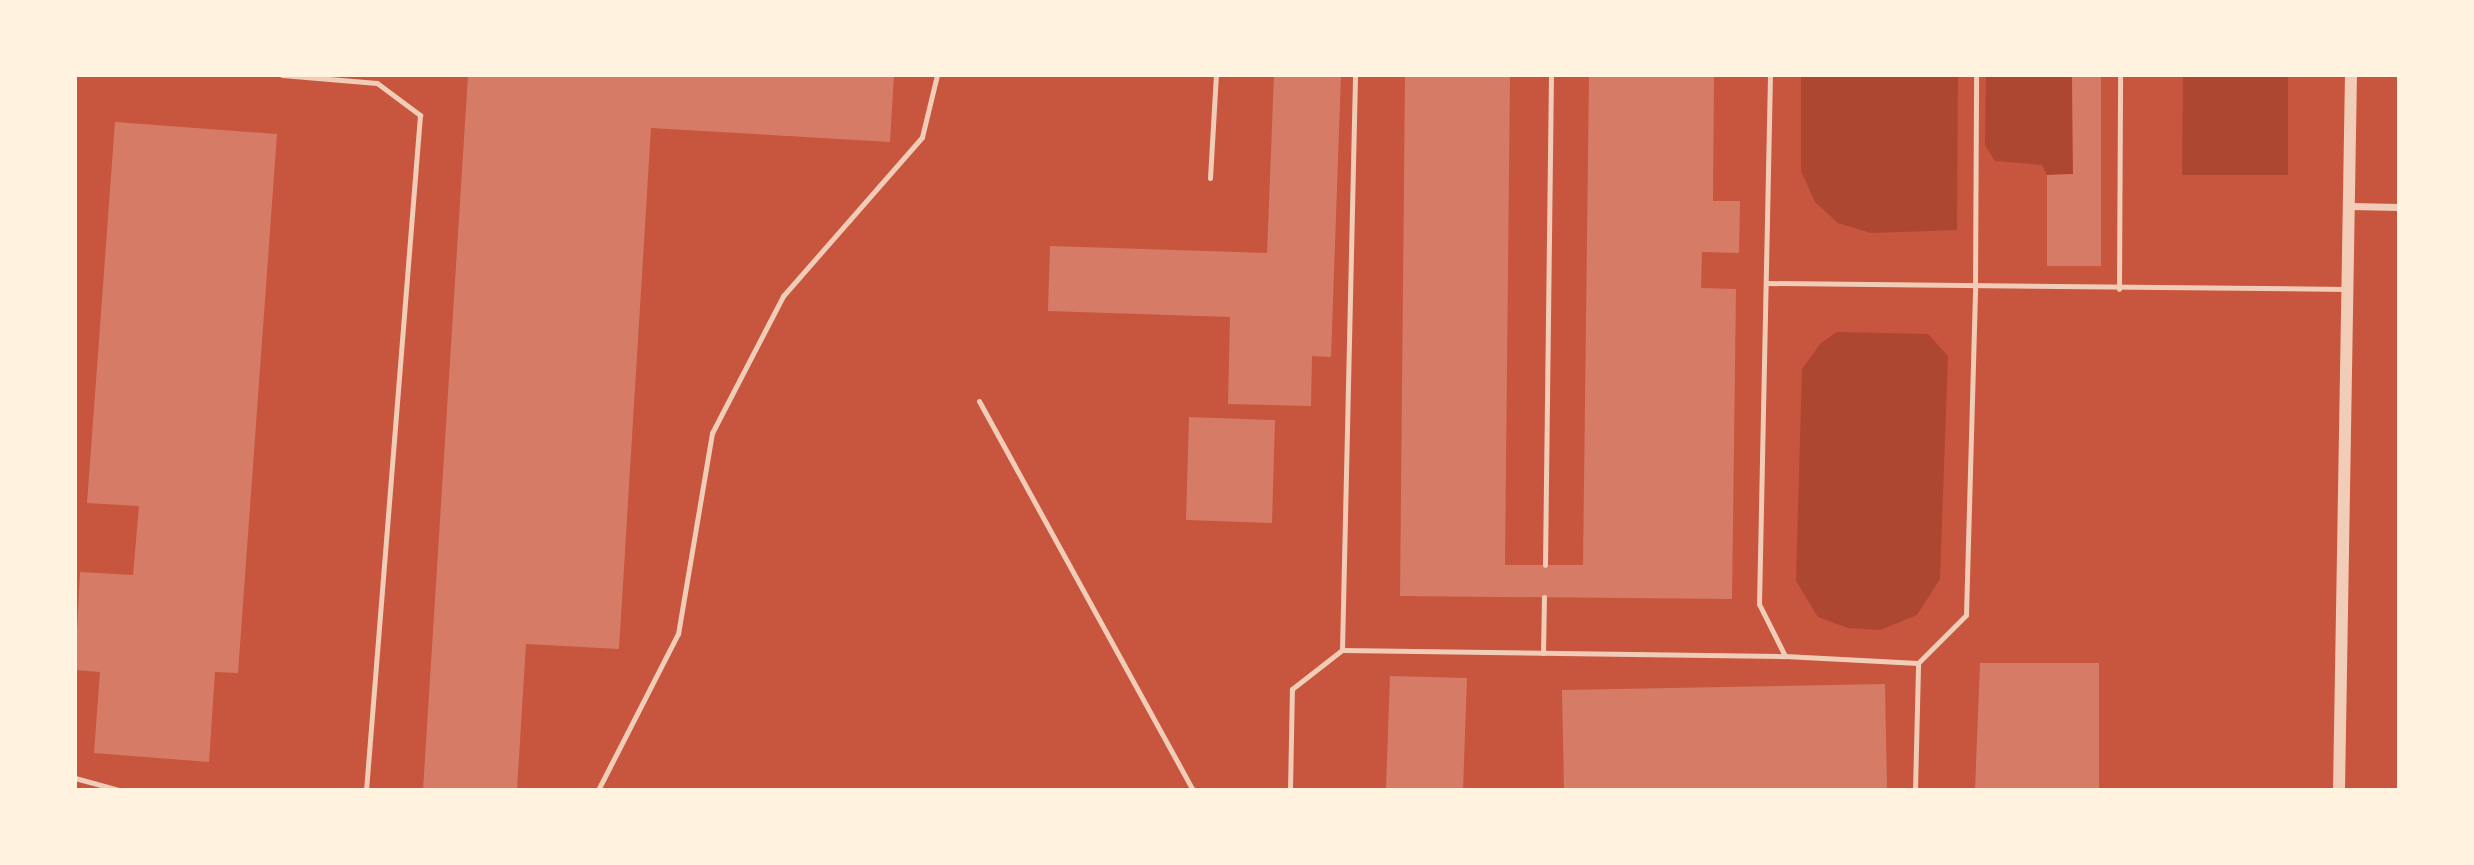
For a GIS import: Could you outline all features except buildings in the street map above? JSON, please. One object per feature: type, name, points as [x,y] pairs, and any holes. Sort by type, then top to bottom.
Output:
[{"type":"street","points":[[2339,790],[2351,75]]},
{"type":"street","points":[[2350,206],[2399,207]]},
{"type":"lane","points":[[282,75],[377,83],[420,115],[366,790]]},
{"type":"lane","points":[[598,790],[678,634],[712,433],[783,296],[922,136],[937,75]]},
{"type":"lane","points":[[1210,178],[1216,75]]},
{"type":"lane","points":[[1342,650],[1354,75]]},
{"type":"lane","points":[[1545,565],[1551,75]]},
{"type":"lane","points":[[1770,75],[1759,604],[1785,656]]},
{"type":"lane","points":[[1915,790],[1918,663],[1966,615],[1975,288],[1976,75]]},
{"type":"lane","points":[[2119,289],[2120,75]]},
{"type":"lane","points":[[1767,283],[1975,288],[2347,289]]},
{"type":"lane","points":[[979,401],[1193,790]]},
{"type":"lane","points":[[1543,653],[1544,597]]},
{"type":"lane","points":[[1290,790],[1292,689],[1342,650],[1785,656],[1918,663]]},
{"type":"lane","points":[[75,778],[119,790]]},
{"type":"shaded area","points":[[1801,75],[1958,75],[1957,230],[1871,233],[1838,223],[1815,202],[1801,171]]},
{"type":"shaded area","points":[[1986,75],[2072,75],[2073,174],[2047,175],[2042,165],[1995,161],[1985,145]]},
{"type":"shaded area","points":[[2183,75],[2288,75],[2288,175],[2182,175]]},
{"type":"shaded area","points":[[1837,332],[1928,334],[1948,356],[1940,579],[1917,615],[1880,630],[1848,628],[1818,617],[1796,581],[1802,369],[1821,343]]}]
